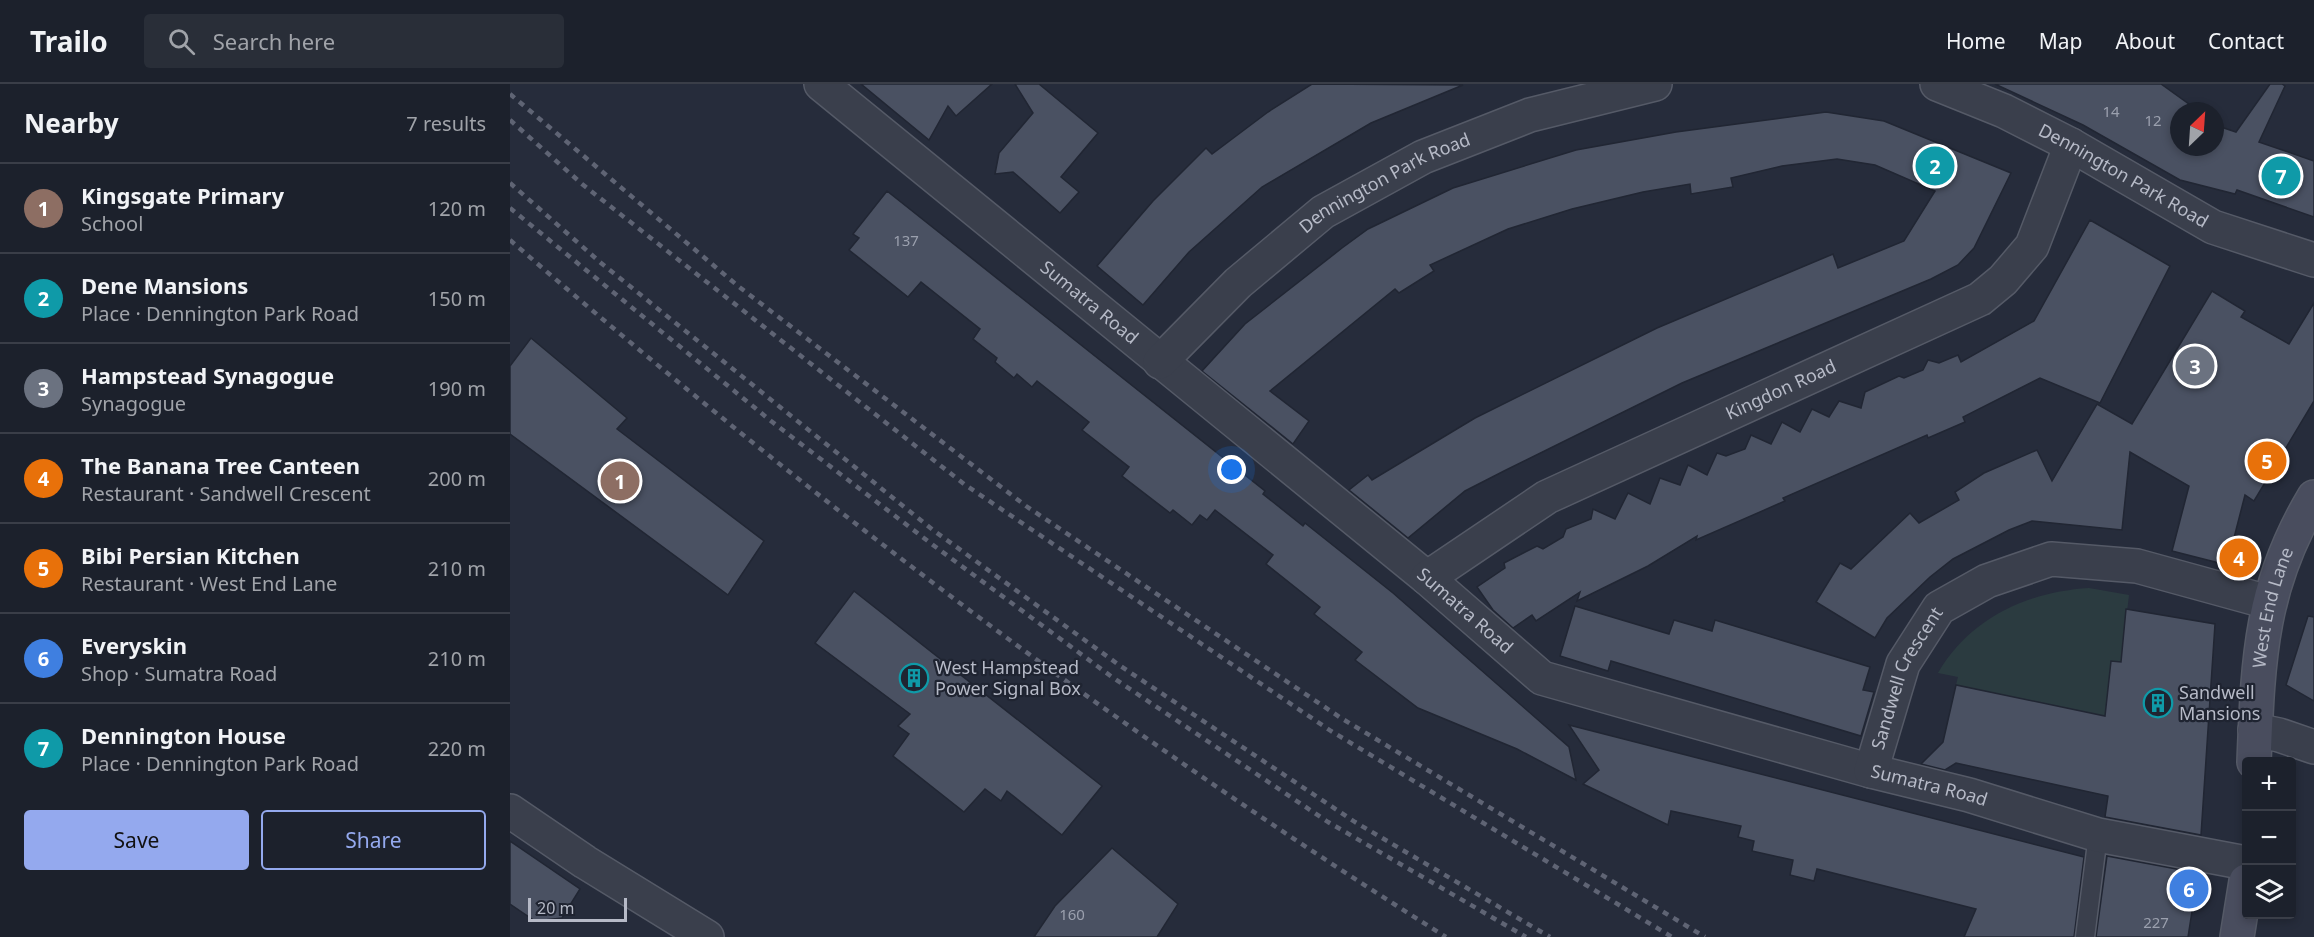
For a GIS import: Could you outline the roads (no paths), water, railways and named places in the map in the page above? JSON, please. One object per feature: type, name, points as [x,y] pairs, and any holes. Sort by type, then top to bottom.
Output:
[{"type":"main road","name":"West End Lane","points":[[2254,746],[2260,644],[2268,602],[2295,529],[2314,497]]},
{"type":"main road","points":[[2237,937],[2242,909]]},
{"type":"street","name":"Dennington Park Road","points":[[1160,362],[1238,283],[1323,212],[1423,156],[1530,115],[1655,84]]},
{"type":"street","name":"Dennington Park Road","points":[[1937,84],[2004,111],[2072,145],[2213,227],[2314,260]]},
{"type":"street","name":"Sumatra Road","points":[[833,88],[1160,362],[1427,578],[1542,678],[1871,771],[1969,795],[2098,835],[2242,862]]},
{"type":"street","name":"Kingdon Road","points":[[1427,578],[1547,497],[1980,299],[2003,280],[2032,246],[2072,145]]},
{"type":"street","name":"Sandwell Crescent","points":[[1871,771],[1903,664],[1940,608],[1987,581],[2051,559],[2137,566],[2268,602]]},
{"type":"street","points":[[2254,746],[2290,737],[2314,747]]},
{"type":"street","points":[[510,811],[585,862],[708,937]]},
{"type":"lane","points":[[2085,937],[2098,835]]},
{"type":"railway","points":[[510,94],[738,286],[1026,506],[1341,718],[1705,937]]},
{"type":"railway","points":[[510,120],[582,184],[964,484],[1331,731],[1672,937]]},
{"type":"railway","points":[[510,183],[601,263],[933,530],[1119,665],[1355,822],[1550,937]]},
{"type":"railway","points":[[510,208],[771,421],[933,545],[1112,677],[1328,822],[1526,937]]},
{"type":"railway","points":[[510,240],[734,427],[964,606],[1082,693],[1202,777],[1446,937]]},
{"type":"place","name":"Dene Mansions","points":[[1935,166]]},
{"type":"place","name":"Dennington House","points":[[2281,176]]},
{"type":"place","name":"Hampstead Synagogue","points":[[2195,366]]},
{"type":"place","name":"Bibi Persian Kitchen","points":[[2267,461]]},
{"type":"place","name":"Kingsgate Primary","points":[[620,481]]},
{"type":"place","name":"The Banana Tree Canteen","points":[[2239,558]]},
{"type":"place","name":"West Hampstead Power Signal Box","points":[[914,678]]},
{"type":"place","name":"Sandwell Mansions","points":[[2158,703]]},
{"type":"place","name":"Everyskin","points":[[2189,889]]}]
